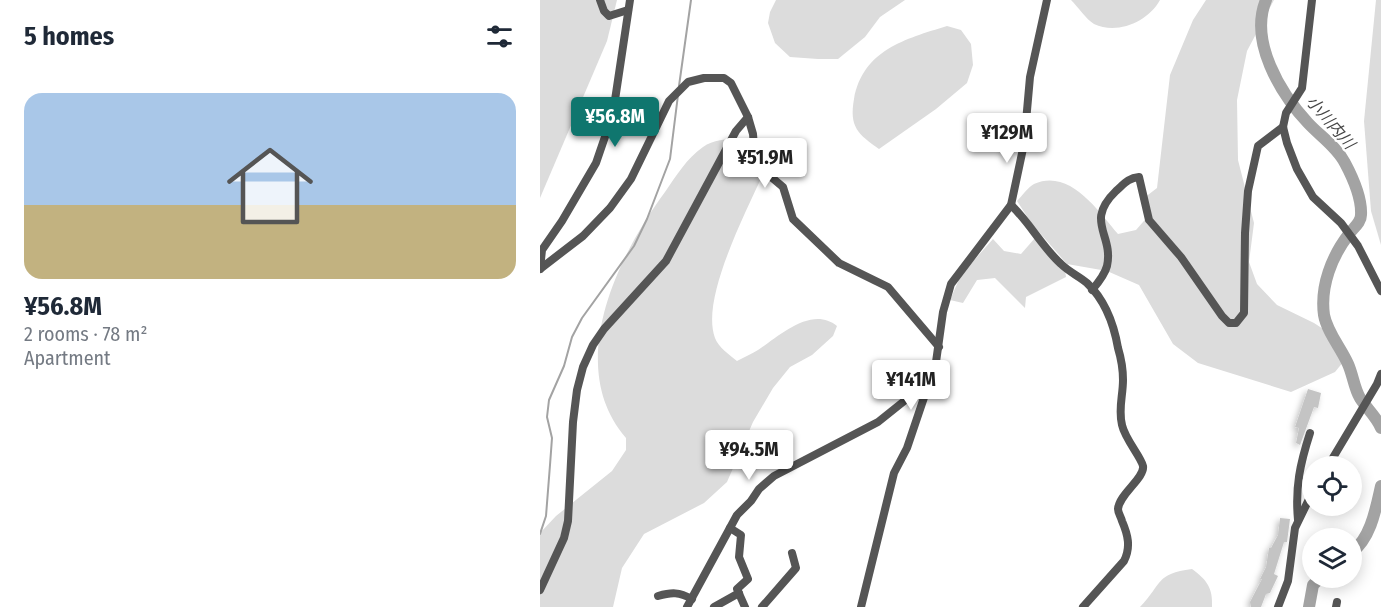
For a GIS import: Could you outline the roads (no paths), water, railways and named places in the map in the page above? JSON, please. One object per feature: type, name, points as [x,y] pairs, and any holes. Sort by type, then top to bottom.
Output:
[{"type":"street","points":[[600,0],[604,11],[609,16],[628,10]]},
{"type":"street","points":[[540,269],[542,250],[596,163],[608,128],[615,100],[630,0]]},
{"type":"street","points":[[861,607],[894,473],[907,448],[930,381],[939,347],[943,312],[951,284],[1011,205],[1024,144],[1030,77],[1047,0]]},
{"type":"street","points":[[1312,0],[1302,88],[1286,113],[1283,127],[1290,151],[1313,197],[1341,223],[1358,246],[1381,291]]},
{"type":"street","points":[[540,269],[583,236],[610,208],[631,178],[669,101],[688,82],[704,78],[724,78],[731,83],[747,117],[753,134],[755,159],[758,165],[783,187],[793,219],[839,263],[888,286],[939,347]]},
{"type":"street","points":[[540,590],[564,538],[568,521],[574,412],[577,390],[587,358],[604,329],[666,261],[736,131],[747,117]]},
{"type":"street","points":[[1092,290],[1107,266],[1107,250],[1100,223],[1100,212],[1108,198],[1130,178],[1139,177],[1149,220],[1181,257],[1222,316],[1229,323],[1236,323],[1244,313],[1248,191],[1258,146],[1283,127]]},
{"type":"street","points":[[1011,205],[1025,218],[1061,265],[1087,283],[1112,321],[1123,380],[1120,407],[1122,427],[1130,446],[1143,465],[1142,473],[1120,501],[1118,510],[1129,544],[1129,552],[1124,561],[1083,607]]},
{"type":"street","points":[[1334,456],[1381,374]]},
{"type":"street","points":[[658,596],[670,592],[680,593],[690,603],[737,515],[759,489],[774,476],[878,422],[930,381]]},
{"type":"street","points":[[1298,522],[1296,499],[1299,471],[1310,434]]},
{"type":"street","points":[[1278,607],[1288,581],[1292,542],[1302,514]]},
{"type":"street","points":[[730,528],[741,535],[740,557],[747,579],[737,589],[745,607]]},
{"type":"street","points":[[762,607],[796,568],[792,553]]},
{"type":"street","points":[[714,607],[739,593]]},
{"type":"waterway","points":[[679,86],[691,0]]},
{"type":"waterway","name":"小川内川","points":[[1266,0],[1261,32],[1270,66],[1297,111],[1342,157],[1358,195],[1361,218],[1337,252],[1329,272],[1324,293],[1324,315],[1328,328],[1348,364],[1358,394],[1381,428]]},
{"type":"waterway","points":[[540,534],[546,516],[552,438],[547,417],[549,400],[564,366],[572,337],[582,318],[634,246],[647,219],[670,159],[678,95]]},
{"type":"waterway","name":"小川内川","points":[[1362,541],[1375,513],[1381,486]]},
{"type":"waterway","name":"小川内川","points":[[1309,607],[1312,588]]}]
